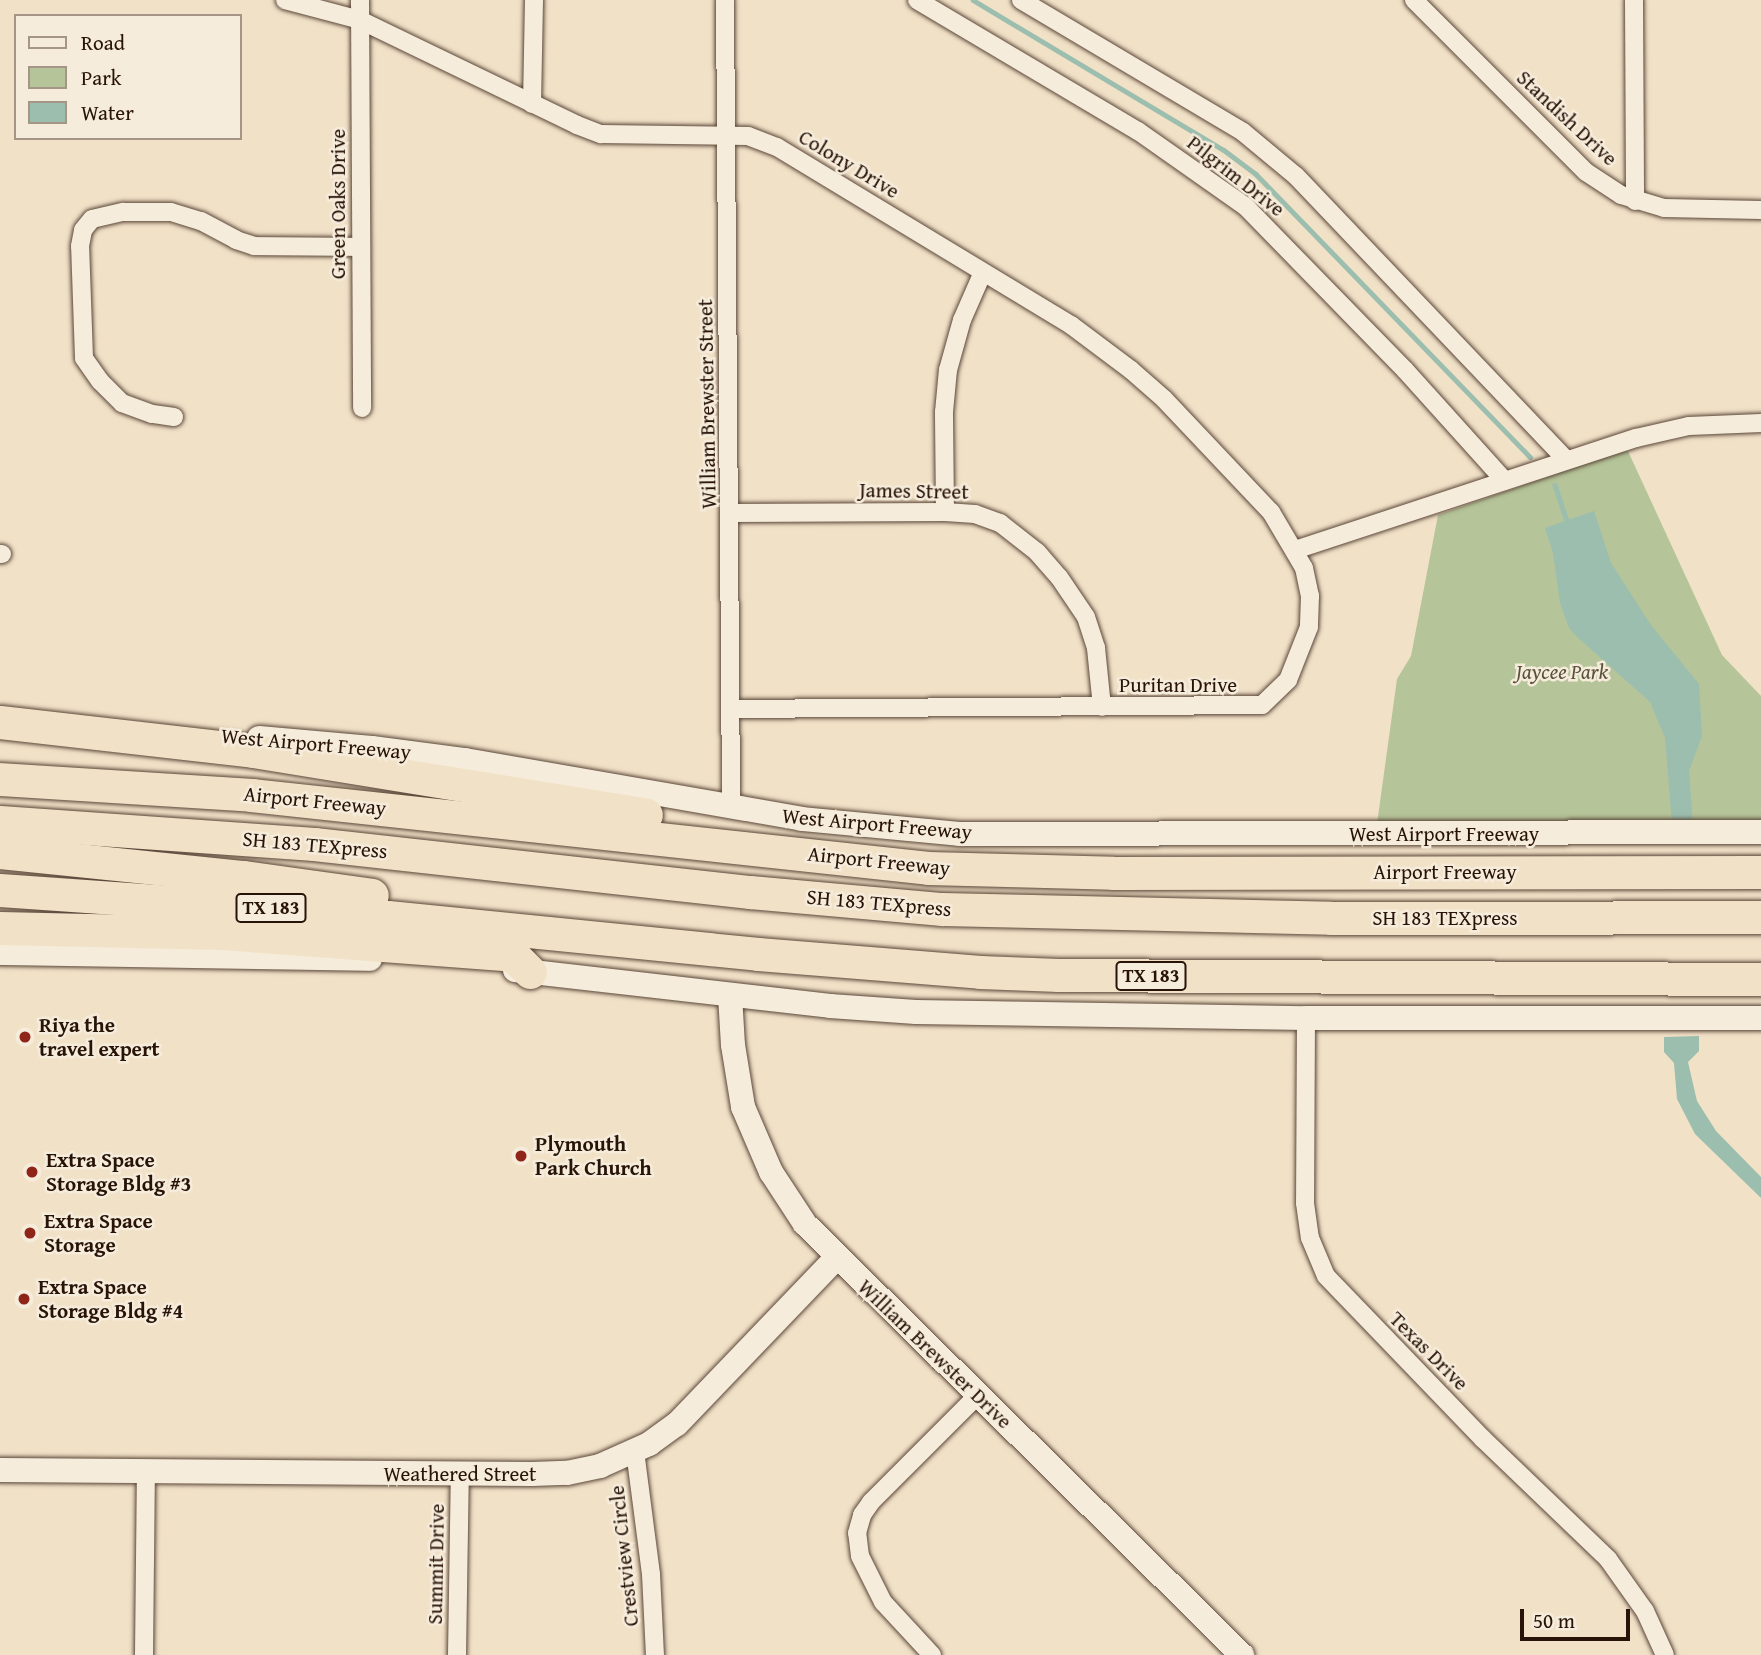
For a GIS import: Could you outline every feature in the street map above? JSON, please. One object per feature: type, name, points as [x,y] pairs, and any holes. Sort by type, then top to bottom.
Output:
[{"type":"highway","points":[[0,722],[253,751],[520,792],[668,819],[720,843]]},
{"type":"highway","name":"Airport Freeway","points":[[0,779],[120,784],[446,814],[928,868],[1025,872],[1761,872]]},
{"type":"highway","points":[[0,799],[128,804],[377,822],[446,814]]},
{"type":"highway","name":"SH 183 TEXpress","points":[[0,822],[314,844],[750,892],[942,909],[1331,918],[1761,917]]},
{"type":"highway","name":"SH 183 TEXpress","points":[[0,835],[346,861],[707,900],[941,921],[1336,934],[1761,934]]},
{"type":"highway","points":[[0,852],[244,877],[423,903],[542,931]]},
{"type":"highway","name":"TX 183","points":[[0,890],[542,931],[758,954],[1059,975],[1761,979]]},
{"type":"highway","points":[[0,906],[78,907],[115,898]]},
{"type":"highway","points":[[0,928],[222,933],[513,955],[530,972]]},
{"type":"main road","name":"West Airport Freeway","points":[[0,722],[372,748],[466,760],[731,807],[883,829],[960,834],[1761,832]]},
{"type":"main road","points":[[0,953],[366,959],[530,972],[730,995],[916,1012],[1306,1018],[1761,1018]]},
{"type":"main road","name":"William Brewster Drive","points":[[730,995],[733,1045],[749,1123],[785,1196],[804,1224],[1242,1655]]},
{"type":"main road","name":"Weathered Street","points":[[0,1470],[460,1474],[568,1473],[600,1466],[635,1451],[677,1424],[836,1257]]},
{"type":"street","name":"Colony Drive","points":[[285,0],[360,20],[601,134],[748,136],[777,147],[1071,326],[1131,370],[1164,399],[1271,512],[1295,550]]},
{"type":"street","name":"Green Oaks Drive","points":[[360,0],[362,408]]},
{"type":"street","points":[[533,104],[534,0]]},
{"type":"street","name":"William Brewster Street","points":[[726,0],[731,807]]},
{"type":"street","name":"Pilgrim Drive","points":[[917,0],[1138,131],[1246,207],[1405,370],[1504,481]]},
{"type":"street","name":"Pilgrim Drive","points":[[1021,0],[1244,132],[1296,176],[1566,460]]},
{"type":"street","name":"Standish Drive","points":[[1414,0],[1586,172],[1635,201],[1664,208],[1761,209]]},
{"type":"street","points":[[1634,0],[1635,201]]},
{"type":"street","points":[[174,416],[152,414],[122,403],[100,381],[84,358],[80,246],[83,230],[92,219],[123,212],[171,212],[201,221],[236,240],[254,246],[361,247]]},
{"type":"street","points":[[945,512],[944,412],[948,370],[961,320],[983,272]]},
{"type":"street","points":[[1295,550],[1566,460],[1673,429],[1761,423]]},
{"type":"street","name":"James Street","points":[[731,513],[945,512],[975,514],[1000,523],[1028,544],[1059,577],[1086,617],[1099,666],[1102,708]]},
{"type":"street","name":"Puritan Drive","points":[[730,709],[1262,705],[1288,680],[1309,627],[1311,596],[1304,568],[1295,550]]},
{"type":"street","name":"Texas Drive","points":[[1306,1018],[1305,1203],[1310,1238],[1326,1276],[1483,1439],[1608,1559],[1645,1611],[1665,1655]]},
{"type":"street","points":[[932,1655],[883,1602],[860,1556],[857,1533],[862,1515],[871,1502],[977,1395]]},
{"type":"street","name":"Crestview Circle","points":[[635,1451],[651,1574],[655,1655]]},
{"type":"street","points":[[144,1655],[146,1471]]},
{"type":"street","name":"Summit Drive","points":[[457,1655],[460,1474]]},
{"type":"green space","name":"Jaycee Park","points":[[1627,449],[1722,655],[1761,696],[1761,824],[1377,824],[1397,679],[1411,656],[1438,515]]},
{"type":"water","points":[[1594,511],[1611,563],[1651,625],[1699,684],[1702,736],[1689,771],[1693,824],[1672,824],[1665,738],[1650,702],[1576,636],[1569,628],[1560,603],[1553,553],[1545,528]]},
{"type":"water","points":[[1699,1036],[1699,1051],[1688,1062],[1697,1101],[1716,1131],[1761,1177],[1761,1198],[1695,1134],[1677,1099],[1674,1063],[1664,1052],[1664,1037]]},
{"type":"waterway","points":[[973,0],[1224,150],[1256,174],[1530,457]]},
{"type":"waterway","points":[[1555,485],[1568,524]]},
{"type":"place","name":"Riya the travel expert","points":[[25,1037]]},
{"type":"place","name":"Plymouth Park Church","points":[[521,1156]]},
{"type":"place","name":"Extra Space Storage Bldg #3","points":[[32,1172]]},
{"type":"place","name":"Extra Space Storage","points":[[30,1233]]},
{"type":"place","name":"Extra Space Storage Bldg #4","points":[[24,1299]]}]
